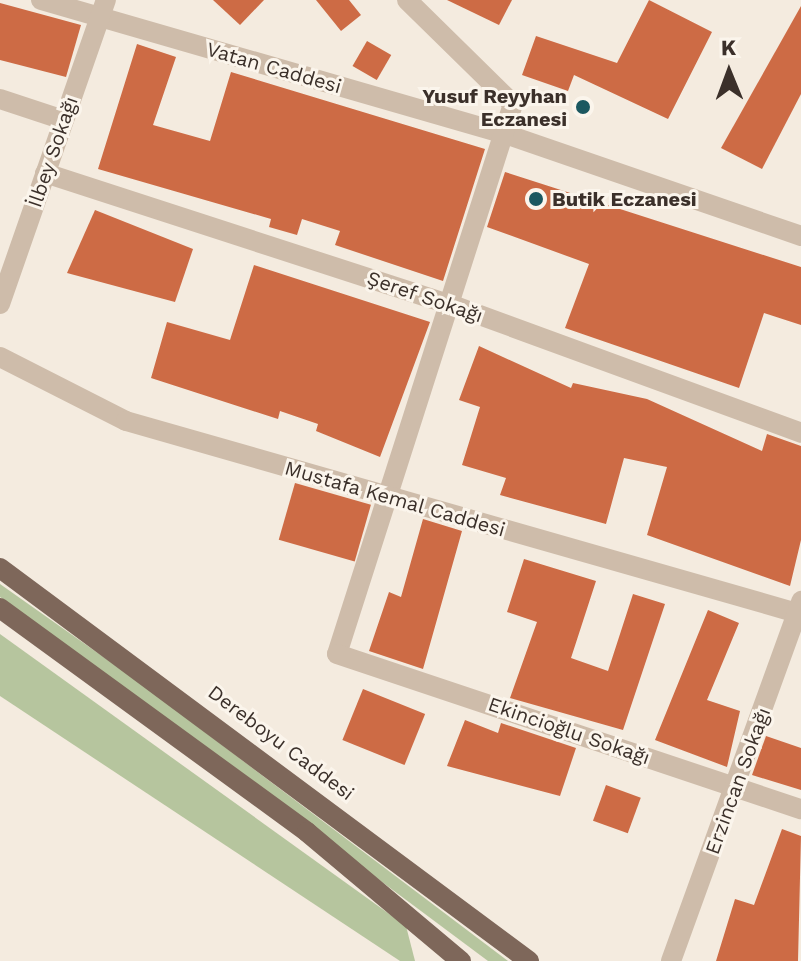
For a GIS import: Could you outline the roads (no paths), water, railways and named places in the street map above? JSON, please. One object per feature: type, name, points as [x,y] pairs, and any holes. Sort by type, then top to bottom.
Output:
[{"type":"main road","name":"Dereboyu Caddesi","points":[[0,568],[529,961]]},
{"type":"main road","points":[[0,608],[307,832],[458,959]]},
{"type":"street","name":"Vatan Caddesi","points":[[41,0],[103,9],[797,229]]},
{"type":"street","points":[[388,497],[508,135],[513,104],[407,0]]},
{"type":"street","name":"İlbey Sokağı","points":[[0,304],[103,9]]},
{"type":"street","points":[[0,99],[64,120]]},
{"type":"street","name":"Şeref Sokağı","points":[[45,173],[452,305],[801,433]]},
{"type":"street","name":"Mustafa Kemal Caddesi","points":[[0,357],[126,421],[388,497],[800,609]]},
{"type":"street","name":"Ekincioğlu Sokağı","points":[[388,497],[337,654],[801,809]]},
{"type":"street","name":"Erzincan Sokağı","points":[[671,961],[737,788],[800,609]]},
{"type":"place","name":"Yusuf Reyyhan Eczanesi","points":[[583,107]]},
{"type":"place","name":"Butik Eczanesi","points":[[536,199]]}]
